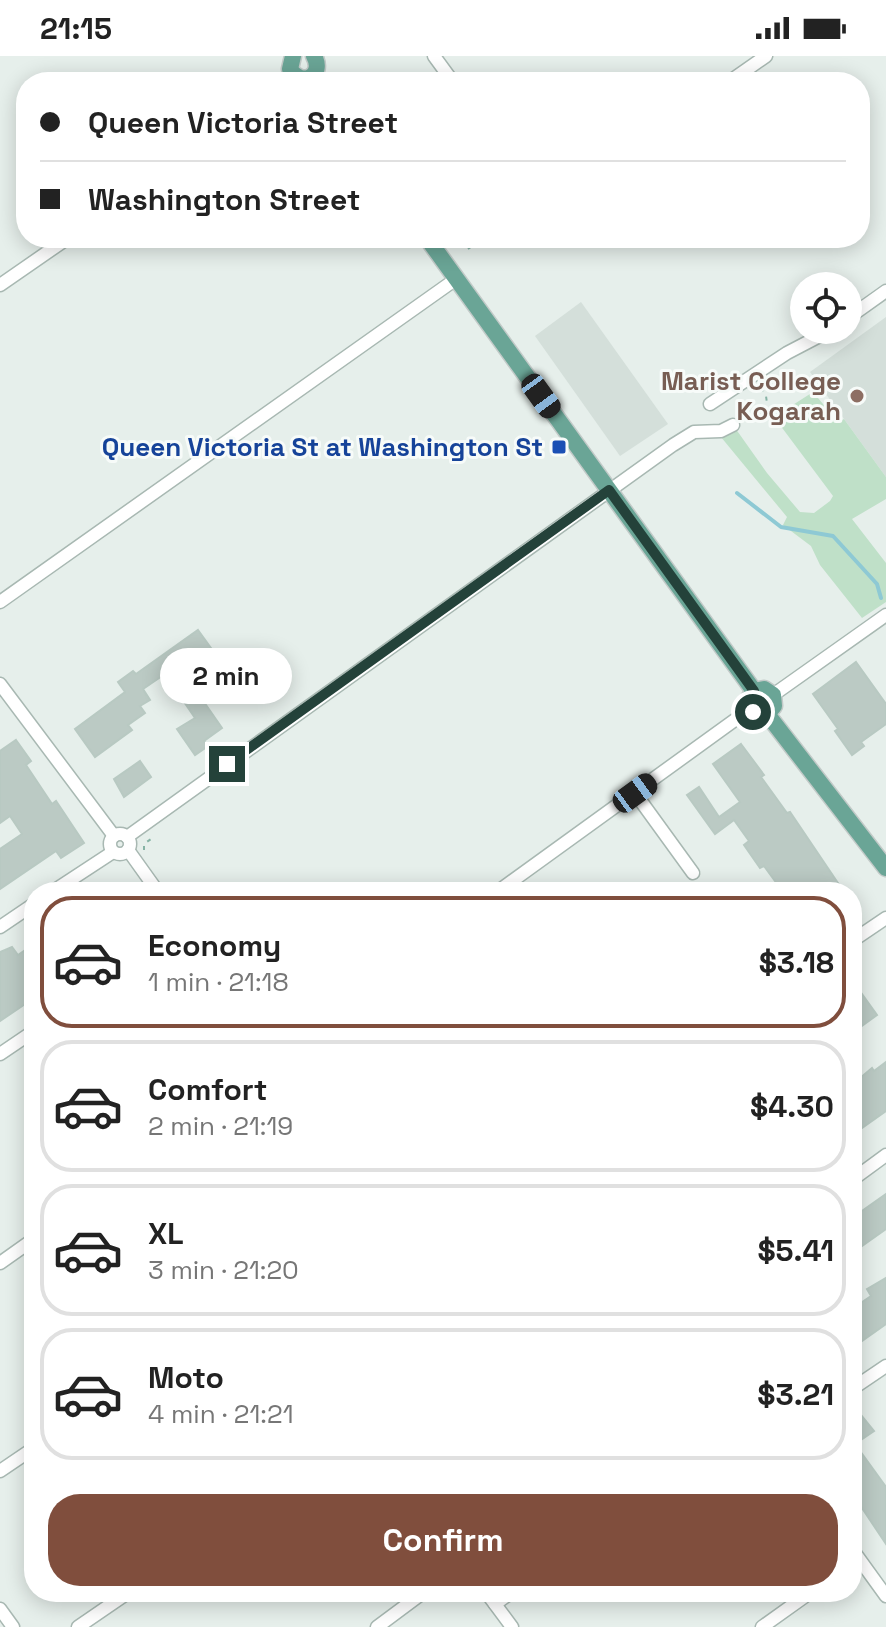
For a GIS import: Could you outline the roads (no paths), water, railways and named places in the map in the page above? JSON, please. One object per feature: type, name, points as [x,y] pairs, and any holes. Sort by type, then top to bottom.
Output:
[{"type":"main road","points":[[434,248],[754,691]]},
{"type":"main road","points":[[764,689],[773,695],[775,705],[767,714],[757,714],[750,709],[748,700],[754,691],[764,689]]},
{"type":"main road","points":[[767,714],[886,868]]},
{"type":"street","points":[[743,72],[766,56]]},
{"type":"street","points":[[0,285],[54,248]]},
{"type":"street","points":[[0,602],[456,279]]},
{"type":"street","points":[[862,308],[886,291]]},
{"type":"street","points":[[710,404],[804,344]]},
{"type":"street","points":[[67,882],[113,852],[109,845],[123,841],[692,433],[721,431],[733,425]]},
{"type":"street","points":[[773,695],[886,615]]},
{"type":"street","points":[[0,684],[123,841],[151,882]]},
{"type":"street","points":[[511,882],[750,709]]},
{"type":"street","points":[[635,793],[693,873]]},
{"type":"street","points":[[0,927],[24,911]]},
{"type":"street","points":[[862,934],[886,918]]},
{"type":"street","points":[[0,1054],[24,1038]]},
{"type":"street","points":[[862,1173],[886,1155]]},
{"type":"street","points":[[2,1262],[24,1246]]},
{"type":"street","points":[[862,1382],[886,1366]]},
{"type":"street","points":[[0,1471],[24,1455]]},
{"type":"street","points":[[862,1567],[886,1596]]},
{"type":"street","points":[[78,1627],[114,1602]]},
{"type":"street","points":[[377,1627],[411,1602]]},
{"type":"street","points":[[498,1602],[495,1604],[512,1627]]},
{"type":"street","points":[[762,1627],[797,1602]]},
{"type":"street","points":[[0,1609],[13,1627]]},
{"type":"waterway","points":[[737,493],[781,527],[833,536],[877,584],[881,598]]},
{"type":"place","name":"Marist College Kogarah","points":[[857,396]]},
{"type":"place","name":"Queen Victoria St at Washington St","points":[[559,447]]}]
